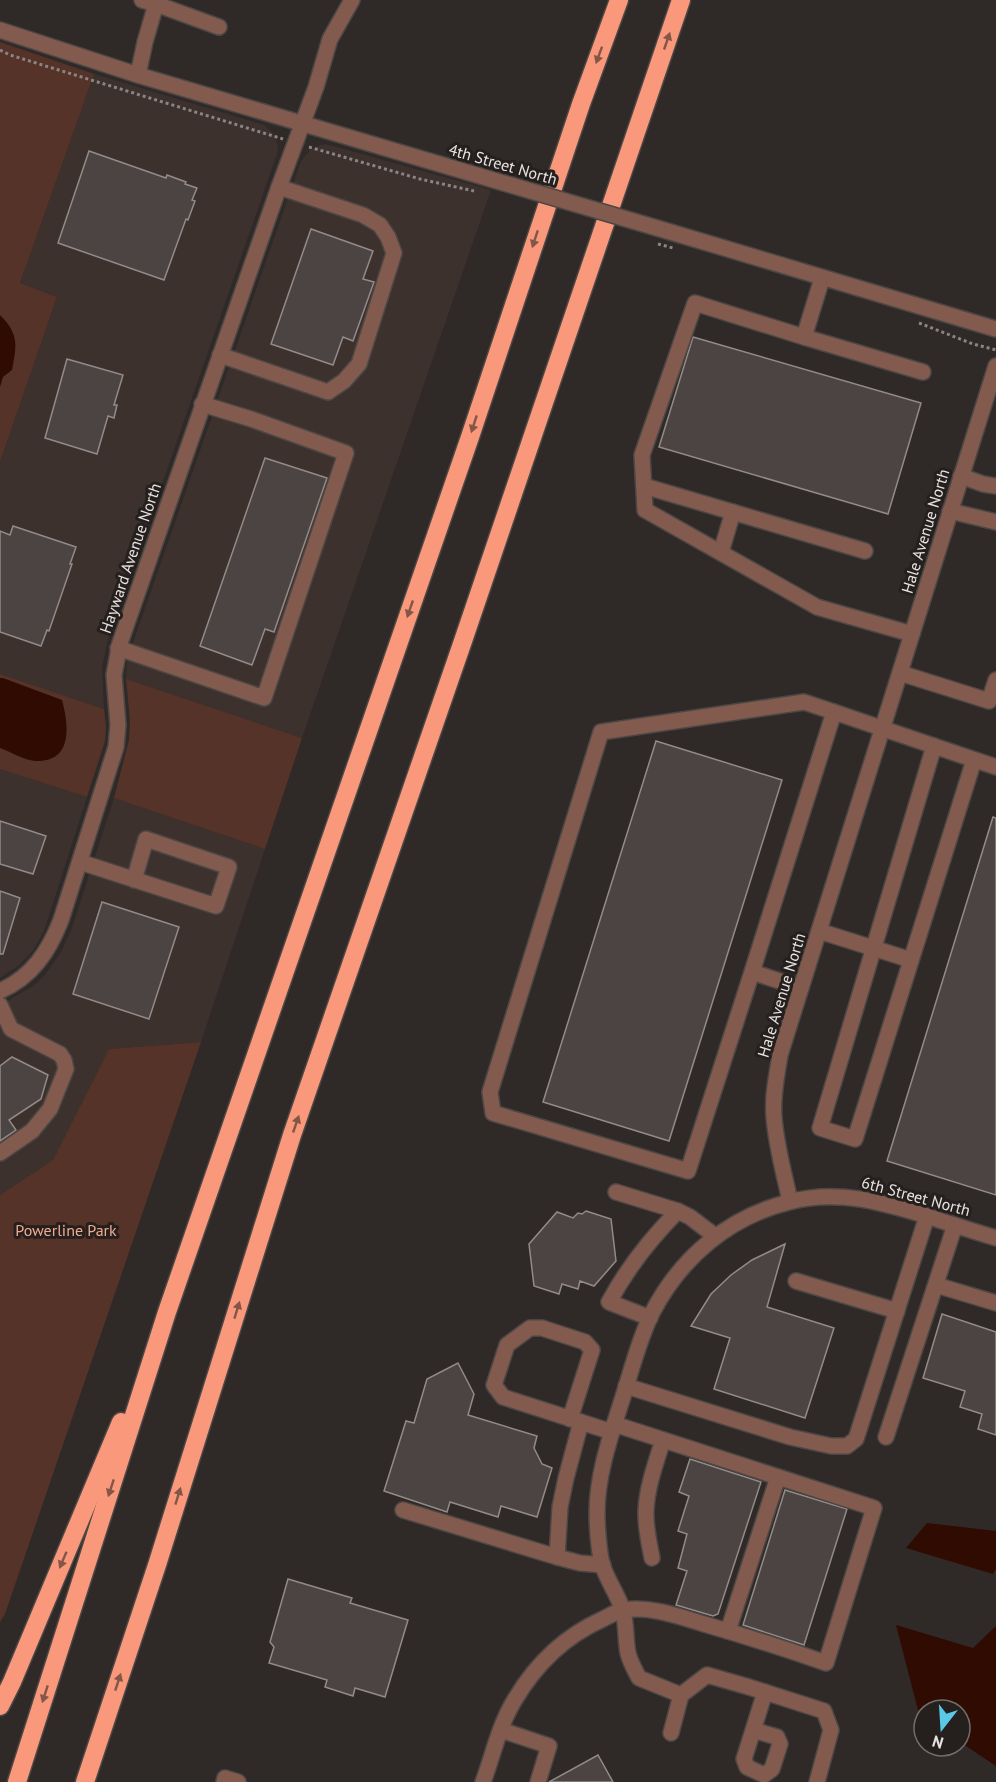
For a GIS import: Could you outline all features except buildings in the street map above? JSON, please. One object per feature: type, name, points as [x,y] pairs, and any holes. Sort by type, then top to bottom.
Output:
[{"type":"highway","points":[[17,1782],[166,1312],[470,437],[581,104],[619,0]]},
{"type":"highway","points":[[85,1782],[157,1565],[292,1135],[681,0]]},
{"type":"highway","points":[[0,1706],[166,1312]]},
{"type":"highway","points":[[91,1782],[99,1737]]},
{"type":"street","name":"Hayward Avenue North","points":[[0,991],[24,977],[38,964],[47,951],[61,920],[117,744],[114,675],[118,648],[202,404],[316,87],[330,39],[352,0]]},
{"type":"street","points":[[138,75],[145,42],[149,2],[219,27]]},
{"type":"street","name":"4th Street North","points":[[0,30],[138,75],[996,329]]},
{"type":"street","points":[[220,355],[328,392],[344,381],[359,364],[394,253],[388,237],[380,225],[363,216],[279,188]]},
{"type":"street","points":[[804,337],[820,285]]},
{"type":"street","points":[[912,634],[817,607],[645,510],[642,455],[695,303],[923,372]]},
{"type":"street","name":"Hale Avenue North","points":[[790,1201],[775,1123],[775,1084],[780,1055],[996,366]]},
{"type":"street","points":[[118,648],[264,698],[346,453],[202,404]]},
{"type":"street","points":[[961,476],[996,486]]},
{"type":"street","points":[[644,486],[865,551]]},
{"type":"street","points":[[950,511],[996,522]]},
{"type":"street","points":[[721,552],[733,512]]},
{"type":"street","points":[[900,673],[989,701],[996,680]]},
{"type":"street","points":[[834,712],[688,1172],[494,1113],[490,1092],[601,732],[804,702],[834,712],[882,729],[996,767]]},
{"type":"street","points":[[934,746],[820,1128],[828,1131],[855,1139],[974,760]]},
{"type":"street","points":[[80,862],[134,880],[216,906],[229,867],[146,839],[134,880]]},
{"type":"street","points":[[819,931],[911,960]]},
{"type":"street","points":[[752,972],[801,988]]},
{"type":"street","points":[[0,1005],[5,1033],[60,1054],[66,1069],[50,1109],[33,1131],[0,1154]]},
{"type":"street","points":[[616,1192],[690,1216],[715,1236]]},
{"type":"street","name":"6th Street North","points":[[790,1201],[821,1197],[854,1197],[882,1202],[996,1238]]},
{"type":"street","points":[[681,1695],[639,1678],[628,1656],[622,1610],[603,1565],[596,1514],[598,1487],[605,1454],[650,1318],[670,1282],[715,1236],[736,1222],[790,1201]]},
{"type":"street","points":[[650,1318],[609,1302],[633,1261],[678,1211]]},
{"type":"street","points":[[626,1386],[790,1437],[831,1446],[847,1446],[856,1439],[927,1216]]},
{"type":"street","points":[[886,1437],[955,1225]]},
{"type":"street","points":[[796,1281],[897,1311]]},
{"type":"street","points":[[936,1285],[996,1303]]},
{"type":"street","points":[[483,1782],[513,1702],[531,1676],[548,1656],[585,1627],[622,1610],[659,1611],[826,1663],[874,1508],[663,1440],[576,1420],[503,1397],[494,1385],[507,1345],[530,1328],[542,1328],[585,1342],[592,1350],[576,1420],[560,1507],[557,1557]]},
{"type":"street","points":[[652,1558],[646,1526],[646,1509],[663,1440]]},
{"type":"street","points":[[728,1631],[778,1477]]},
{"type":"street","points":[[403,1510],[557,1557],[580,1563],[603,1565]]},
{"type":"street","points":[[671,1733],[681,1695],[707,1675],[824,1711],[831,1730],[817,1782]]},
{"type":"street","points":[[753,1730],[765,1692]]},
{"type":"street","points":[[501,1730],[549,1746],[538,1782]]},
{"type":"street","points":[[224,1782],[225,1778],[238,1782]]},
{"type":"path","points":[[0,51],[295,143],[420,179],[477,192]]},
{"type":"shaded area","points":[[94,74],[264,125],[274,134],[278,146],[108,639],[102,667],[104,709],[0,674],[0,462],[57,297],[20,283]]},
{"type":"shaded area","points":[[326,144],[491,190],[302,738],[126,679],[127,663],[134,640],[301,161],[310,150]]},
{"type":"shaded area","points":[[0,315],[11,328],[15,340],[15,354],[12,370],[3,377],[0,387]]},
{"type":"shaded area","points":[[0,678],[62,700],[67,731],[66,741],[57,756],[48,760],[32,761],[0,748]]},
{"type":"shaded area","points":[[0,769],[87,797],[44,931],[26,958],[0,978]]},
{"type":"shaded area","points":[[114,798],[265,849],[201,1042],[109,1049],[53,1160],[0,1195],[0,1005],[33,986],[45,975],[61,952],[72,928]]},
{"type":"shaded area","points":[[927,1523],[996,1531],[996,1569],[993,1574],[906,1548]]},
{"type":"shaded area","points":[[896,1625],[973,1648],[996,1626],[996,1766],[972,1750],[972,1698],[915,1698]]},
{"type":"green space","points":[[0,42],[94,74],[20,283],[57,297],[0,462]]},
{"type":"green space","points":[[0,674],[104,709],[105,741],[87,797],[0,769]]},
{"type":"green space","points":[[126,679],[302,738],[265,849],[114,798],[129,740],[130,721]]},
{"type":"green space","name":"Powerline Park","points":[[201,1042],[5,1614],[0,1622],[0,1195],[53,1160],[109,1049]]}]
